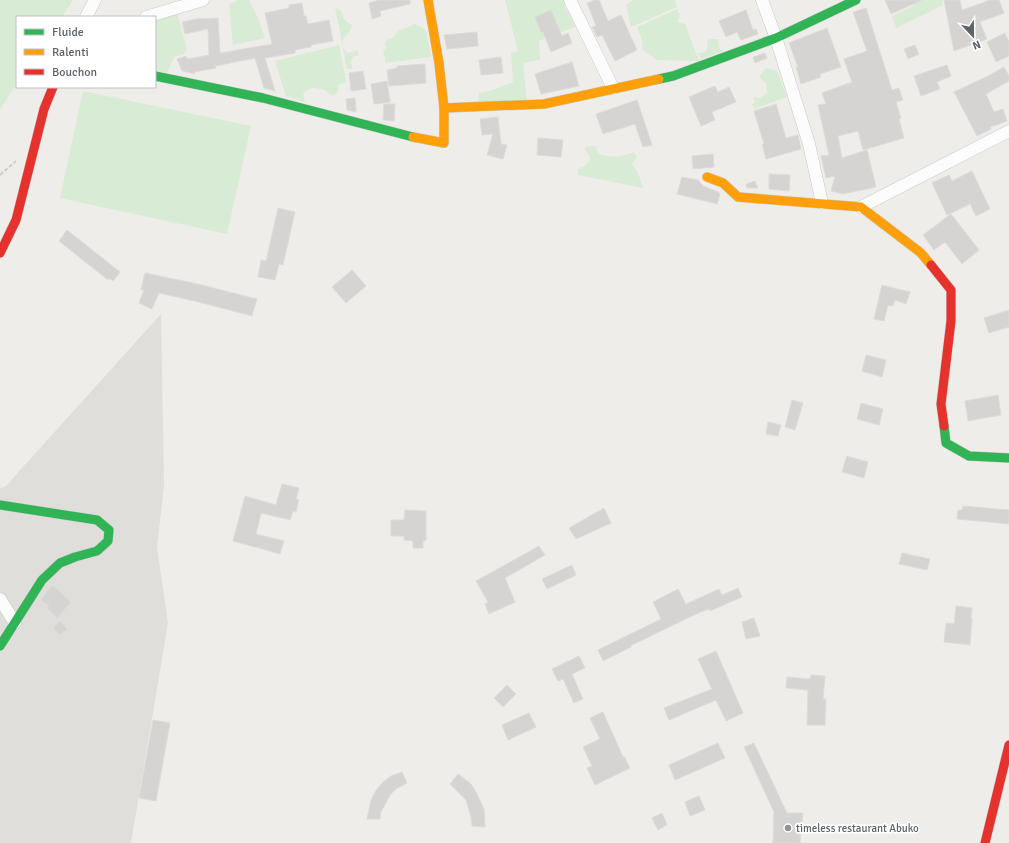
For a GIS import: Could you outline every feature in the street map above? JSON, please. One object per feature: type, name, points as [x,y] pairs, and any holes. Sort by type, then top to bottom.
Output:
[{"type":"street","points":[[87,16],[95,0]]},
{"type":"street","points":[[149,16],[203,0]]},
{"type":"street","points":[[156,76],[263,98],[406,136],[444,143],[444,108],[439,63],[428,0]]},
{"type":"street","points":[[570,0],[613,88]]},
{"type":"street","points":[[762,0],[776,38],[809,144],[822,203]]},
{"type":"street","points":[[444,108],[544,104],[673,76],[776,38],[856,0]]},
{"type":"street","points":[[0,253],[16,220],[44,109],[53,88]]},
{"type":"street","points":[[861,207],[1009,131]]},
{"type":"street","points":[[706,177],[723,183],[738,197],[861,207],[921,253],[951,290],[951,321],[941,404],[946,443],[969,456],[1009,458]]},
{"type":"street","points":[[0,505],[97,520],[109,530],[108,541],[97,551],[60,563],[42,580],[0,646]]},
{"type":"street","points":[[0,599],[15,623]]},
{"type":"street","points":[[985,843],[1009,745]]},
{"type":"shaded area","points":[[161,314],[164,486],[157,547],[168,623],[131,843],[0,843],[0,488],[5,487]]},
{"type":"green space","points":[[0,0],[73,0],[63,16],[16,16],[16,85],[0,109]]},
{"type":"green space","points":[[240,0],[249,0],[258,18],[265,38],[233,45],[229,4]]},
{"type":"green space","points":[[505,0],[565,0],[565,8],[580,25],[539,41],[540,60],[523,63],[527,102],[478,103],[479,93],[490,91],[513,82],[511,53],[518,51]],"holes":[[[551,10],[557,25],[541,32],[535,17]]]},
{"type":"green space","points":[[633,0],[675,0],[677,7],[631,27],[626,5]]},
{"type":"green space","points":[[913,0],[942,0],[943,5],[896,28],[892,16],[915,5]]},
{"type":"green space","points":[[335,7],[342,12],[344,18],[352,25],[351,29],[342,41],[342,44]]},
{"type":"green space","points":[[677,9],[680,15],[677,22],[685,24],[699,61],[657,60],[643,50],[642,40],[637,27]]},
{"type":"green space","points":[[177,13],[187,49],[184,54],[174,57],[167,73],[156,70],[156,19]]},
{"type":"green space","points":[[415,24],[426,30],[431,57],[385,63],[385,57],[383,54],[387,40],[394,37],[398,31]]},
{"type":"green space","points":[[710,39],[718,39],[719,48],[723,51],[701,59],[698,53],[702,53],[707,50],[707,41]]},
{"type":"green space","points":[[339,45],[346,81],[345,83],[339,84],[338,91],[335,94],[332,95],[323,89],[312,88],[305,91],[303,95],[305,102],[286,96],[275,61]]},
{"type":"green space","points":[[342,45],[348,53],[357,50],[359,53],[358,56],[354,56],[350,62],[353,69],[347,69]]},
{"type":"green space","points":[[766,68],[777,71],[787,97],[754,109],[752,104],[755,103],[753,97],[760,98],[767,93],[766,83],[759,77]]},
{"type":"green space","points":[[83,91],[251,126],[227,234],[60,198]]},
{"type":"green space","points":[[588,146],[595,146],[599,154],[608,156],[621,156],[634,152],[637,158],[632,164],[638,173],[643,188],[578,175],[578,169],[585,166],[590,160],[589,155],[584,149]]},
{"type":"building","points":[[379,0],[410,0],[410,4],[380,11],[381,16],[372,19],[369,3]]},
{"type":"building","points":[[599,0],[608,21],[621,15],[637,50],[615,61],[602,35],[597,37],[592,27],[596,26],[587,3]]},
{"type":"building","points":[[885,0],[922,0],[891,14]]},
{"type":"building","points":[[944,0],[960,0],[962,10],[990,0],[999,0],[1004,13],[980,22],[987,39],[954,51]]},
{"type":"building","points":[[302,3],[304,16],[306,16],[308,24],[329,20],[333,41],[295,50],[295,53],[265,58],[275,91],[264,88],[255,58],[215,66],[216,68],[194,72],[195,74],[182,71],[177,59],[186,56],[187,59],[209,55],[208,29],[185,34],[182,22],[196,19],[218,18],[220,53],[272,44],[265,13],[289,8],[289,5]]},
{"type":"building","points":[[866,8],[892,90],[899,88],[903,100],[896,102],[901,118],[899,119],[904,138],[863,150],[858,131],[838,136],[842,158],[867,150],[876,187],[843,194],[831,191],[835,176],[826,178],[821,156],[829,155],[818,105],[826,104],[822,93],[852,82],[844,59],[867,51],[853,12]]},
{"type":"building","points":[[551,10],[562,36],[568,33],[572,43],[551,52],[535,17]]},
{"type":"building","points":[[746,10],[753,30],[756,29],[758,34],[741,40],[737,32],[726,37],[719,21]]},
{"type":"building","points":[[827,28],[841,67],[820,74],[821,77],[801,84],[796,67],[798,67],[789,43]]},
{"type":"building","points":[[477,32],[478,46],[447,49],[444,35]]},
{"type":"building","points":[[1005,33],[1009,42],[1009,56],[996,62],[987,42]]},
{"type":"building","points":[[915,45],[919,54],[908,59],[904,49]]},
{"type":"building","points":[[765,53],[767,58],[755,63],[753,57]]},
{"type":"building","points":[[501,57],[503,73],[481,75],[479,60]]},
{"type":"building","points":[[572,62],[579,86],[541,94],[535,74]]},
{"type":"building","points":[[425,64],[426,83],[389,86],[387,70],[397,68],[397,66]]},
{"type":"building","points":[[947,65],[951,76],[937,82],[940,89],[921,96],[914,76]]},
{"type":"building","points":[[1004,67],[1009,76],[1009,81],[986,94],[994,112],[1003,109],[1007,121],[990,127],[991,129],[977,136],[954,92]]},
{"type":"building","points":[[363,71],[366,89],[351,91],[349,73]]},
{"type":"building","points":[[387,81],[390,102],[374,104],[371,84]]},
{"type":"building","points":[[715,86],[718,92],[729,87],[736,102],[712,112],[715,120],[701,126],[689,97]]},
{"type":"building","points":[[355,98],[356,112],[347,110],[346,99]]},
{"type":"building","points":[[637,100],[652,145],[643,147],[635,124],[603,134],[596,114]]},
{"type":"building","points":[[384,104],[395,104],[394,121],[383,120]]},
{"type":"building","points":[[776,104],[786,138],[798,135],[801,149],[766,159],[762,144],[764,144],[754,111]]},
{"type":"building","points":[[498,117],[501,144],[507,145],[503,159],[487,155],[493,134],[482,135],[480,119]]},
{"type":"building","points":[[538,138],[563,140],[561,157],[537,155]]},
{"type":"building","points":[[713,154],[714,167],[693,169],[692,156]]},
{"type":"building","points":[[972,171],[990,209],[976,216],[970,204],[947,215],[932,183],[949,175],[952,181]]},
{"type":"building","points":[[769,174],[790,175],[789,191],[769,189]]},
{"type":"building","points":[[682,177],[698,180],[703,186],[718,192],[720,194],[717,204],[677,194]]},
{"type":"building","points":[[755,181],[758,188],[747,188],[746,184]]},
{"type":"building","points":[[278,208],[295,212],[283,265],[279,264],[275,280],[258,277],[261,260],[266,261]]},
{"type":"building","points":[[951,214],[979,250],[962,264],[945,242],[934,250],[923,235]]},
{"type":"building","points":[[67,230],[120,272],[113,281],[109,278],[108,280],[59,241]]},
{"type":"building","points":[[352,270],[366,286],[346,303],[332,287]]},
{"type":"building","points":[[145,273],[198,284],[257,299],[252,316],[159,293],[152,309],[139,303],[144,290],[141,290]]},
{"type":"building","points":[[882,285],[910,292],[906,304],[895,300],[893,306],[888,305],[884,321],[874,319]]},
{"type":"building","points":[[1009,310],[1009,327],[989,333],[984,318]]},
{"type":"building","points":[[866,355],[886,360],[882,377],[862,371]]},
{"type":"building","points":[[998,395],[1001,415],[968,421],[965,401]]},
{"type":"building","points":[[792,400],[803,403],[795,430],[785,427]]},
{"type":"building","points":[[861,403],[883,409],[879,425],[857,419]]},
{"type":"building","points":[[768,422],[781,425],[778,436],[766,434]]},
{"type":"building","points":[[847,456],[868,462],[864,478],[842,472]]},
{"type":"building","points":[[282,484],[299,488],[296,499],[299,499],[296,512],[293,511],[290,520],[261,513],[256,534],[284,541],[280,554],[233,541],[245,496],[276,505]]},
{"type":"building","points":[[963,506],[1009,510],[1009,524],[957,519],[958,510],[962,510]]},
{"type":"building","points":[[604,508],[611,523],[576,539],[569,528]]},
{"type":"building","points":[[405,510],[426,511],[426,540],[423,541],[423,548],[413,548],[413,541],[404,540],[404,536],[391,536],[391,520],[404,520]]},
{"type":"building","points":[[539,546],[545,555],[505,578],[515,602],[489,614],[485,604],[488,602],[476,581]]},
{"type":"building","points":[[902,553],[930,559],[927,570],[899,564]]},
{"type":"building","points":[[572,565],[576,575],[547,589],[542,579]]},
{"type":"building","points":[[52,585],[71,602],[57,618],[47,608],[49,606],[41,600]]},
{"type":"building","points":[[738,588],[742,597],[710,611],[709,609],[696,614],[630,646],[631,647],[603,661],[598,650],[661,619],[653,602],[678,589],[686,604],[719,589],[722,595]]},
{"type":"building","points":[[956,606],[972,608],[970,645],[944,642],[946,623],[954,624]]},
{"type":"building","points":[[754,618],[760,636],[746,639],[742,622]]},
{"type":"building","points":[[60,621],[67,629],[60,635],[53,628]]},
{"type":"building","points":[[716,651],[743,713],[726,721],[716,700],[669,720],[664,708],[712,689],[698,659]]},
{"type":"building","points":[[579,656],[585,668],[572,674],[583,699],[574,703],[563,679],[558,681],[552,669]]},
{"type":"building","points":[[811,675],[825,676],[823,699],[826,699],[825,725],[807,725],[808,690],[786,688],[787,677],[810,679]]},
{"type":"building","points":[[507,685],[516,694],[503,707],[494,698]]},
{"type":"building","points":[[603,712],[623,757],[624,756],[630,768],[595,785],[587,768],[592,766],[583,747],[600,739],[590,718]]},
{"type":"building","points":[[529,713],[536,727],[508,740],[502,725]]},
{"type":"building","points":[[153,720],[170,723],[156,801],[139,798]]},
{"type":"building","points":[[718,743],[725,758],[675,780],[669,765]]},
{"type":"building","points":[[754,743],[787,813],[803,813],[800,843],[773,843],[774,812],[744,747]]},
{"type":"building","points":[[402,772],[407,783],[396,789],[390,795],[381,812],[380,819],[367,819],[371,800],[375,792],[382,783],[391,776]]},
{"type":"building","points":[[458,774],[471,784],[476,792],[484,809],[485,827],[472,826],[466,800],[450,784]]},
{"type":"building","points":[[699,796],[705,810],[690,816],[685,802]]},
{"type":"building","points":[[662,813],[667,825],[658,830],[652,818]]},
{"type":"traffic: fast","points":[[659,79],[673,76],[776,38],[856,0]]},
{"type":"traffic: fast","points":[[156,76],[263,98],[413,137]]},
{"type":"traffic: fast","points":[[944,426],[946,443],[969,456],[1009,458]]},
{"type":"traffic: fast","points":[[0,505],[97,520],[109,530],[108,541],[97,551],[60,563],[42,580],[0,646]]},
{"type":"traffic: slow","points":[[413,137],[444,143],[444,108],[439,63],[428,0]]},
{"type":"traffic: slow","points":[[444,108],[544,104],[659,79]]},
{"type":"traffic: slow","points":[[707,177],[723,183],[738,197],[861,207],[921,253],[931,265]]},
{"type":"traffic: jam","points":[[0,253],[16,220],[44,109],[53,88]]},
{"type":"traffic: jam","points":[[931,265],[951,290],[951,321],[941,404],[944,426]]},
{"type":"traffic: jam","points":[[985,843],[1009,745]]},
{"type":"place","name":"timeless restaurant Abuko","points":[[788,828]]}]
